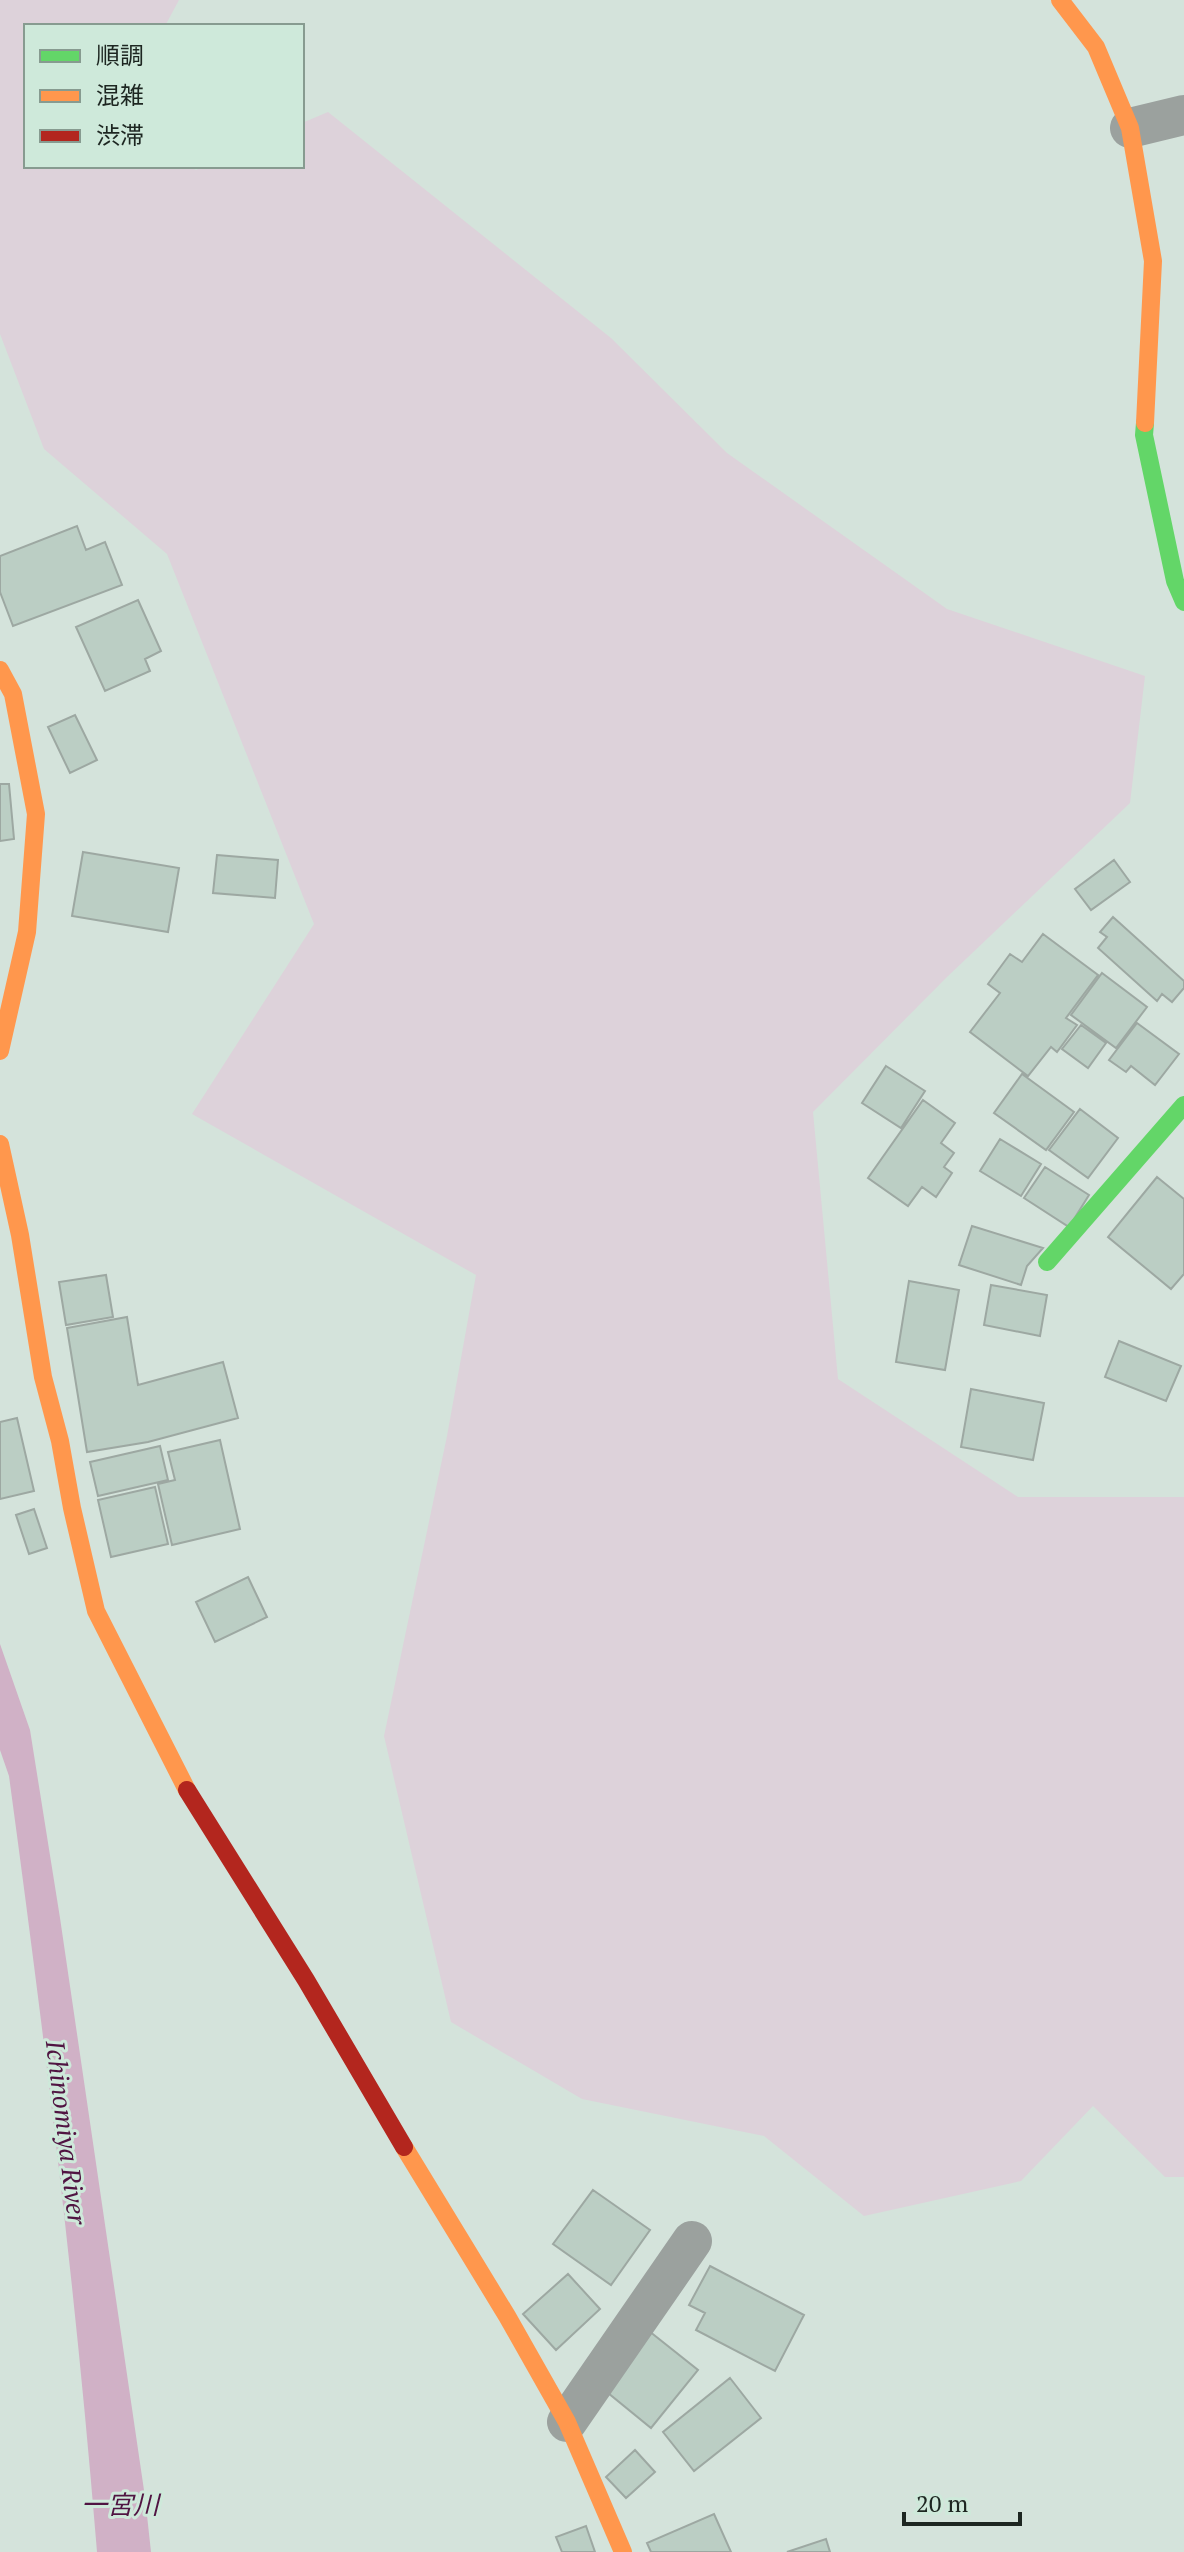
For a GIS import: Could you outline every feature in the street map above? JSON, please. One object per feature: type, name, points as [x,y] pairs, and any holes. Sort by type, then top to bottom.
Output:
[{"type":"street","points":[[1060,0],[1096,47],[1130,128],[1153,261],[1144,435],[1175,581],[1184,602]]},
{"type":"street","points":[[1130,128],[1184,115]]},
{"type":"street","points":[[0,670],[13,694],[36,814],[27,932],[0,1051]]},
{"type":"street","points":[[1047,1262],[1184,1105]]},
{"type":"street","points":[[0,1144],[20,1235],[43,1377],[60,1441],[96,1611],[188,1792],[306,1980],[567,2422],[623,2552]]},
{"type":"street","points":[[567,2422],[692,2241]]},
{"type":"shaded area","points":[[0,0],[179,0],[166,24],[24,24],[24,168],[304,168],[304,122],[328,112],[611,338],[727,453],[947,609],[1145,676],[1130,803],[947,977],[813,1112],[838,1379],[1018,1497],[1184,1497],[1184,2177],[1165,2177],[1093,2106],[1021,2181],[864,2216],[764,2136],[582,2099],[451,2022],[384,1736],[447,1436],[476,1275],[192,1114],[314,924],[167,554],[44,449],[0,334]]},
{"type":"water","name":"一宮川","points":[[0,1644],[30,1730],[151,2552],[97,2552],[47,2066],[9,1776],[0,1750]]},
{"type":"building","points":[[77,526],[86,550],[105,542],[122,585],[13,626],[0,592],[0,556]]},
{"type":"building","points":[[138,600],[161,651],[145,659],[150,671],[105,691],[76,627]]},
{"type":"building","points":[[75,715],[97,760],[70,773],[48,727]]},
{"type":"building","points":[[0,784],[9,784],[14,839],[0,841]]},
{"type":"building","points":[[83,852],[179,868],[168,932],[72,916]]},
{"type":"building","points":[[217,855],[278,860],[275,898],[213,893]]},
{"type":"building","points":[[1114,860],[1130,882],[1091,910],[1075,889]]},
{"type":"building","points":[[1113,917],[1184,981],[1184,988],[1172,1002],[1162,994],[1157,1001],[1098,948],[1107,937],[1100,932]]},
{"type":"building","points":[[1043,934],[1098,975],[1066,1018],[1077,1025],[1057,1052],[1051,1047],[1028,1076],[970,1032],[1000,993],[988,984],[1010,954],[1022,962]]},
{"type":"building","points":[[1102,973],[1147,1007],[1116,1048],[1071,1015]]},
{"type":"building","points":[[1137,1023],[1179,1054],[1155,1085],[1131,1066],[1126,1072],[1109,1060]]},
{"type":"building","points":[[1081,1025],[1106,1043],[1088,1068],[1062,1049]]},
{"type":"building","points":[[886,1066],[925,1091],[901,1128],[862,1103]]},
{"type":"building","points":[[1022,1074],[1074,1112],[1046,1150],[994,1113]]},
{"type":"building","points":[[923,1100],[955,1123],[941,1143],[954,1153],[944,1167],[952,1173],[936,1197],[922,1187],[908,1206],[868,1178]]},
{"type":"building","points":[[1080,1109],[1118,1138],[1088,1178],[1049,1150]]},
{"type":"building","points":[[1000,1139],[1041,1164],[1021,1196],[980,1171]]},
{"type":"building","points":[[1045,1167],[1089,1195],[1069,1227],[1024,1198]]},
{"type":"building","points":[[1157,1177],[1184,1199],[1184,1274],[1171,1289],[1108,1237]]},
{"type":"building","points":[[972,1226],[1043,1248],[1027,1266],[1021,1285],[959,1265]]},
{"type":"building","points":[[106,1275],[113,1317],[66,1325],[59,1282]]},
{"type":"building","points":[[909,1281],[959,1290],[945,1370],[896,1362]]},
{"type":"building","points":[[991,1285],[1047,1295],[1040,1336],[984,1325]]},
{"type":"building","points":[[127,1317],[138,1385],[223,1362],[238,1418],[148,1442],[87,1452],[67,1328]]},
{"type":"building","points":[[1119,1341],[1181,1366],[1166,1401],[1105,1377]]},
{"type":"building","points":[[971,1389],[1044,1403],[1033,1460],[961,1447]]},
{"type":"building","points":[[17,1418],[34,1491],[0,1499],[0,1422]]},
{"type":"building","points":[[220,1440],[240,1529],[172,1545],[158,1484],[175,1480],[168,1452]]},
{"type":"building","points":[[160,1446],[168,1480],[98,1496],[90,1462]]},
{"type":"building","points":[[155,1487],[168,1544],[111,1557],[98,1500]]},
{"type":"building","points":[[34,1509],[47,1548],[29,1554],[16,1515]]},
{"type":"building","points":[[248,1577],[267,1617],[215,1642],[196,1602]]},
{"type":"building","points":[[593,2190],[650,2230],[611,2285],[553,2244]]},
{"type":"building","points":[[710,2266],[804,2315],[775,2371],[696,2330],[705,2313],[689,2305]]},
{"type":"building","points":[[568,2274],[600,2309],[556,2350],[523,2314]]},
{"type":"building","points":[[649,2331],[698,2370],[651,2428],[602,2388]]},
{"type":"building","points":[[730,2378],[761,2418],[694,2471],[663,2432]]},
{"type":"building","points":[[635,2450],[655,2472],[626,2498],[606,2477]]},
{"type":"building","points":[[714,2514],[731,2552],[651,2552],[647,2543]]},
{"type":"building","points":[[586,2526],[595,2552],[562,2552],[556,2537]]},
{"type":"building","points":[[826,2539],[830,2552],[787,2552]]},
{"type":"traffic: fast","points":[[1145,423],[1144,435],[1175,581],[1184,602]]},
{"type":"traffic: fast","points":[[1047,1262],[1184,1105]]},
{"type":"traffic: slow","points":[[1060,0],[1096,47],[1130,128],[1153,261],[1145,423]]},
{"type":"traffic: slow","points":[[0,670],[13,694],[36,814],[27,932],[0,1051]]},
{"type":"traffic: slow","points":[[0,1144],[20,1235],[43,1377],[60,1441],[96,1611],[187,1790]]},
{"type":"traffic: slow","points":[[404,2147],[507,2316],[567,2422],[623,2552]]},
{"type":"traffic: jam","points":[[187,1790],[306,1980],[404,2147]]},
{"type":"water label","name":"Ichinomiya River","points":[[67,2132]]}]
